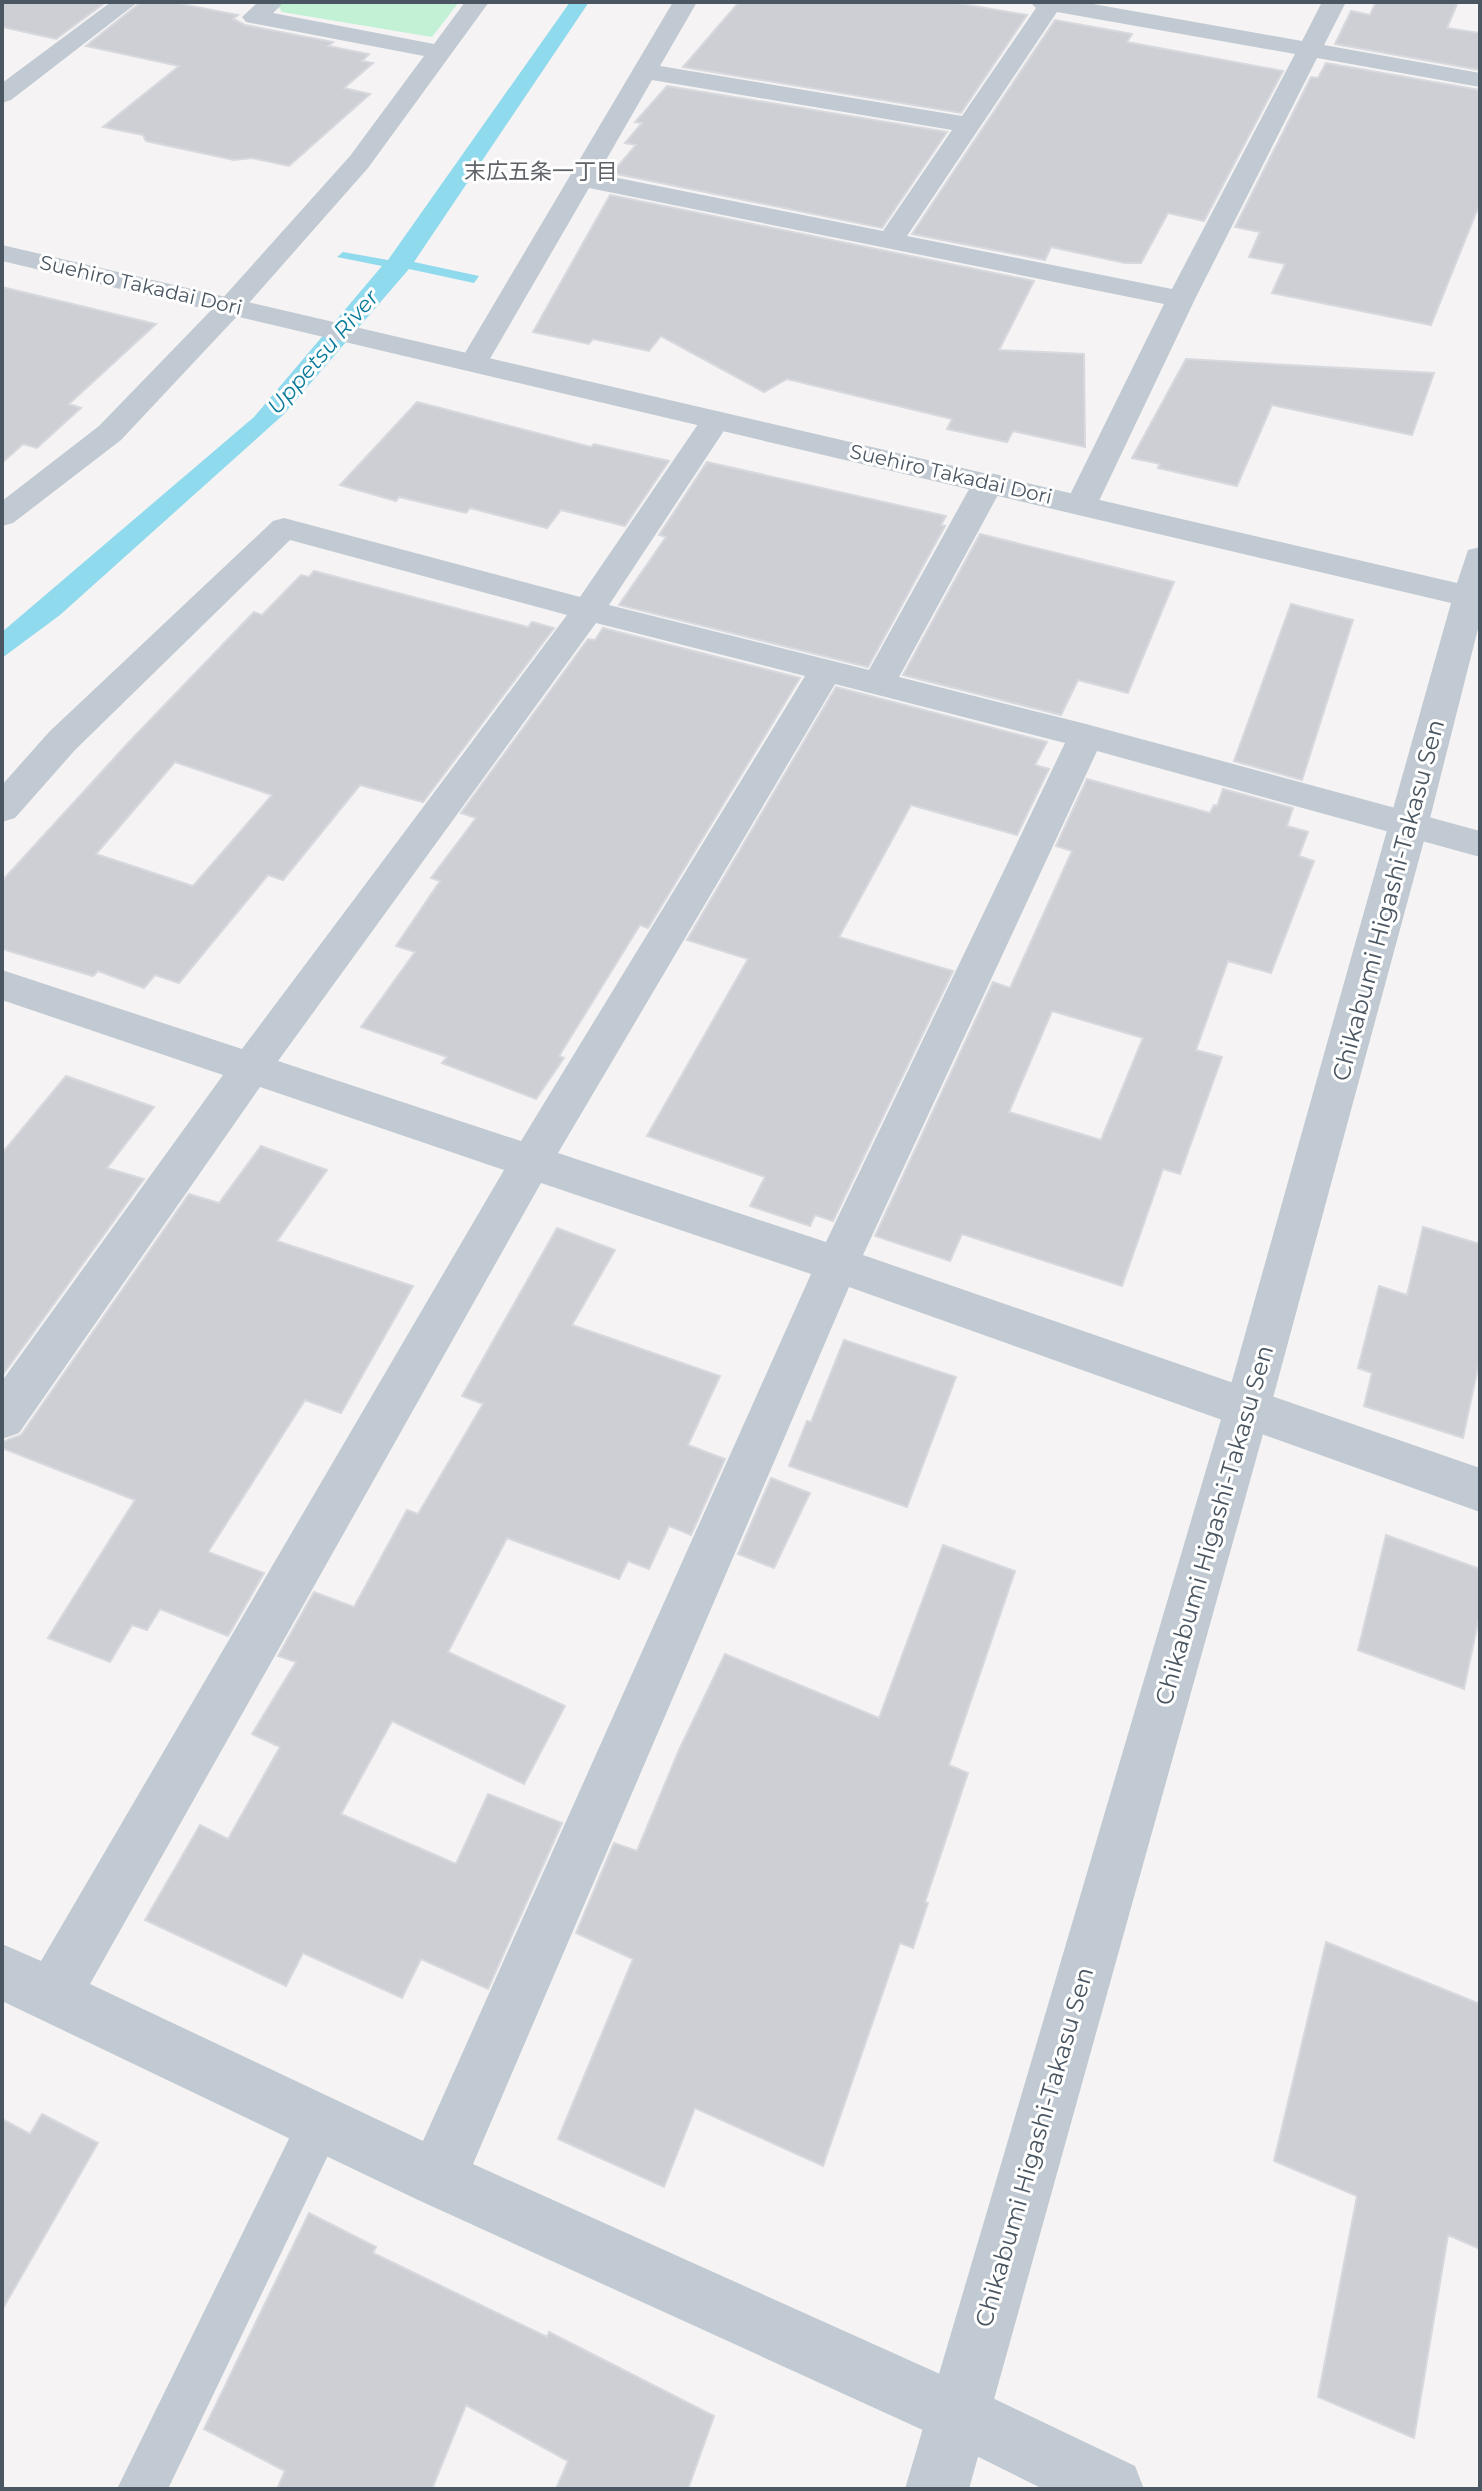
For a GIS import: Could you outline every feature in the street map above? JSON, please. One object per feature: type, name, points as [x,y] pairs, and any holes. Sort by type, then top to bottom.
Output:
[{"type":"street","points":[[2,95],[126,2]]},
{"type":"street","points":[[272,2],[254,17],[440,52]]},
{"type":"street","points":[[8,504],[110,433],[231,306],[359,162],[477,2]]},
{"type":"street","points":[[474,363],[685,2]]},
{"type":"street","points":[[1082,503],[1181,299],[1334,2]]},
{"type":"street","points":[[890,241],[1048,3],[1480,80]]},
{"type":"street","points":[[645,71],[969,125]]},
{"type":"street","points":[[582,179],[1181,299]]},
{"type":"street","name":"Suehiro Takadai Dori","points":[[2,253],[1082,503],[1477,584]]},
{"type":"street","points":[[2,1418],[250,1069],[588,610],[716,420]]},
{"type":"street","points":[[878,684],[989,482]]},
{"type":"street","points":[[2,809],[62,741],[284,528],[588,610],[1086,736],[1480,844]]},
{"type":"street","name":"Chikabumi Higashi-Takasu Sen","points":[[937,2489],[1247,1409],[1477,584]]},
{"type":"street","points":[[825,671],[531,1162],[27,1983],[437,2178],[958,2414],[1112,2489]]},
{"type":"street","points":[[437,2178],[837,1264],[1086,736]]},
{"type":"street","points":[[2,985],[837,1264],[1480,1490]]},
{"type":"lane","points":[[142,2489],[321,2122]]},
{"type":"green space","points":[[282,2],[459,2],[432,37],[282,12],[278,6]]},
{"type":"water","name":"Uppetsu River","points":[[570,2],[589,2],[414,262],[479,276],[474,283],[409,269],[283,415],[60,615],[2,658],[2,632],[254,417],[382,266],[337,257],[343,252],[388,260]]},
{"type":"building","points":[[2,2],[106,2],[56,39],[2,27]]},
{"type":"building","points":[[141,2],[171,2],[238,15],[233,19],[245,25],[333,42],[328,46],[369,54],[362,61],[373,63],[344,88],[370,94],[289,166],[252,158],[234,160],[146,141],[143,135],[103,127],[179,66],[86,46]]},
{"type":"building","points":[[739,2],[950,2],[1027,15],[961,113],[683,67]]},
{"type":"building","points":[[1376,2],[1458,2],[1447,28],[1480,33],[1480,70],[1335,44],[1351,11],[1370,15]]},
{"type":"building","points":[[1055,20],[1132,34],[1127,42],[1283,71],[1204,221],[1168,213],[1141,263],[1125,263],[1051,247],[1045,260],[912,234]]},
{"type":"building","points":[[1326,63],[1480,90],[1480,203],[1431,325],[1272,293],[1285,264],[1249,257],[1260,232],[1235,227],[1311,77],[1318,78]]},
{"type":"building","points":[[667,86],[947,132],[882,228],[612,173],[636,145],[625,143],[642,123],[635,122]]},
{"type":"building","points":[[610,195],[1034,281],[999,350],[1084,354],[1085,447],[1013,431],[1007,442],[947,429],[952,419],[787,379],[764,392],[661,336],[649,351],[593,339],[589,344],[533,332]]},
{"type":"building","points":[[2,287],[156,324],[69,404],[81,408],[37,448],[23,444],[2,463]]},
{"type":"building","points":[[1186,359],[1434,373],[1412,435],[1272,405],[1237,486],[1158,468],[1160,464],[1132,458]]},
{"type":"building","points":[[417,402],[591,447],[594,444],[669,461],[625,526],[561,510],[547,528],[470,508],[466,513],[399,497],[396,501],[340,485]]},
{"type":"building","points":[[707,462],[946,516],[941,525],[945,526],[868,667],[619,605],[666,537],[659,535]]},
{"type":"building","points":[[980,534],[1174,582],[1128,693],[1078,680],[1061,715],[903,675]]},
{"type":"building","points":[[314,571],[528,627],[532,622],[554,628],[423,802],[360,785],[283,880],[268,875],[179,983],[155,975],[144,988],[98,971],[93,976],[2,949],[2,881],[254,612],[262,615],[301,575],[309,577]],"holes":[[[175,762],[272,795],[193,886],[96,854]]]},
{"type":"building","points":[[1291,604],[1353,620],[1302,780],[1234,761]]},
{"type":"building","points":[[603,628],[800,678],[648,928],[640,925],[559,1056],[564,1058],[536,1099],[442,1063],[447,1057],[361,1027],[415,952],[396,946],[440,881],[431,878],[476,818],[461,813],[588,639],[595,640]]},
{"type":"building","points":[[836,687],[1047,742],[1035,765],[1049,769],[1017,835],[911,805],[839,937],[953,971],[833,1221],[815,1215],[810,1226],[750,1206],[765,1177],[647,1136],[748,959],[687,940]]},
{"type":"building","points":[[1087,779],[1210,813],[1214,805],[1217,806],[1223,789],[1293,808],[1287,826],[1308,832],[1299,856],[1314,861],[1271,973],[1228,961],[1196,1050],[1222,1057],[1180,1174],[1163,1169],[1122,1286],[962,1234],[950,1261],[875,1236],[993,982],[1010,988],[1072,851],[1056,846]],"holes":[[[1052,1011],[1143,1038],[1101,1140],[1009,1112]]]},
{"type":"building","points":[[66,1076],[154,1107],[107,1168],[144,1179],[2,1376],[2,1153]]},
{"type":"building","points":[[261,1146],[327,1170],[277,1241],[413,1286],[341,1413],[305,1400],[208,1552],[264,1573],[228,1636],[160,1609],[147,1630],[132,1625],[110,1662],[48,1638],[135,1500],[2,1448],[2,1442],[21,1435],[189,1194],[219,1203]]},
{"type":"building","points":[[1423,1227],[1480,1244],[1480,1358],[1463,1438],[1364,1406],[1372,1373],[1358,1368],[1379,1286],[1407,1295]]},
{"type":"building","points":[[557,1228],[615,1250],[572,1325],[720,1376],[688,1445],[725,1459],[691,1535],[669,1526],[649,1569],[628,1561],[619,1579],[507,1538],[448,1652],[565,1706],[524,1784],[392,1721],[341,1814],[456,1864],[488,1794],[562,1823],[488,1989],[421,1959],[402,1998],[303,1953],[286,1986],[145,1920],[200,1825],[228,1839],[280,1747],[252,1734],[296,1662],[278,1656],[314,1592],[354,1607],[407,1510],[418,1514],[483,1404],[462,1396]]},
{"type":"building","points":[[844,1340],[956,1377],[907,1507],[789,1466],[807,1421],[811,1422]]},
{"type":"building","points":[[771,1478],[810,1493],[774,1568],[738,1554]]},
{"type":"building","points":[[1386,1535],[1480,1569],[1480,1613],[1464,1689],[1358,1650]]},
{"type":"building","points":[[943,1545],[1015,1571],[949,1765],[968,1773],[925,1902],[928,1903],[913,1948],[900,1943],[823,2166],[695,2108],[664,2187],[558,2139],[633,1959],[576,1933],[614,1843],[637,1851],[679,1750],[725,1654],[879,1718]]},
{"type":"building","points":[[1326,1942],[1480,2004],[1480,2249],[1448,2235],[1414,2438],[1318,2397],[1357,2196],[1274,2161]]},
{"type":"building","points":[[42,2114],[98,2143],[2,2310],[2,2119],[30,2134]]},
{"type":"building","points":[[309,2213],[376,2247],[373,2253],[547,2337],[549,2332],[714,2416],[688,2489],[556,2489],[568,2461],[466,2405],[432,2489],[277,2489],[285,2471],[204,2429]]},
{"type":"district","name":"末広五条一丁目","points":[[541,171]]}]
